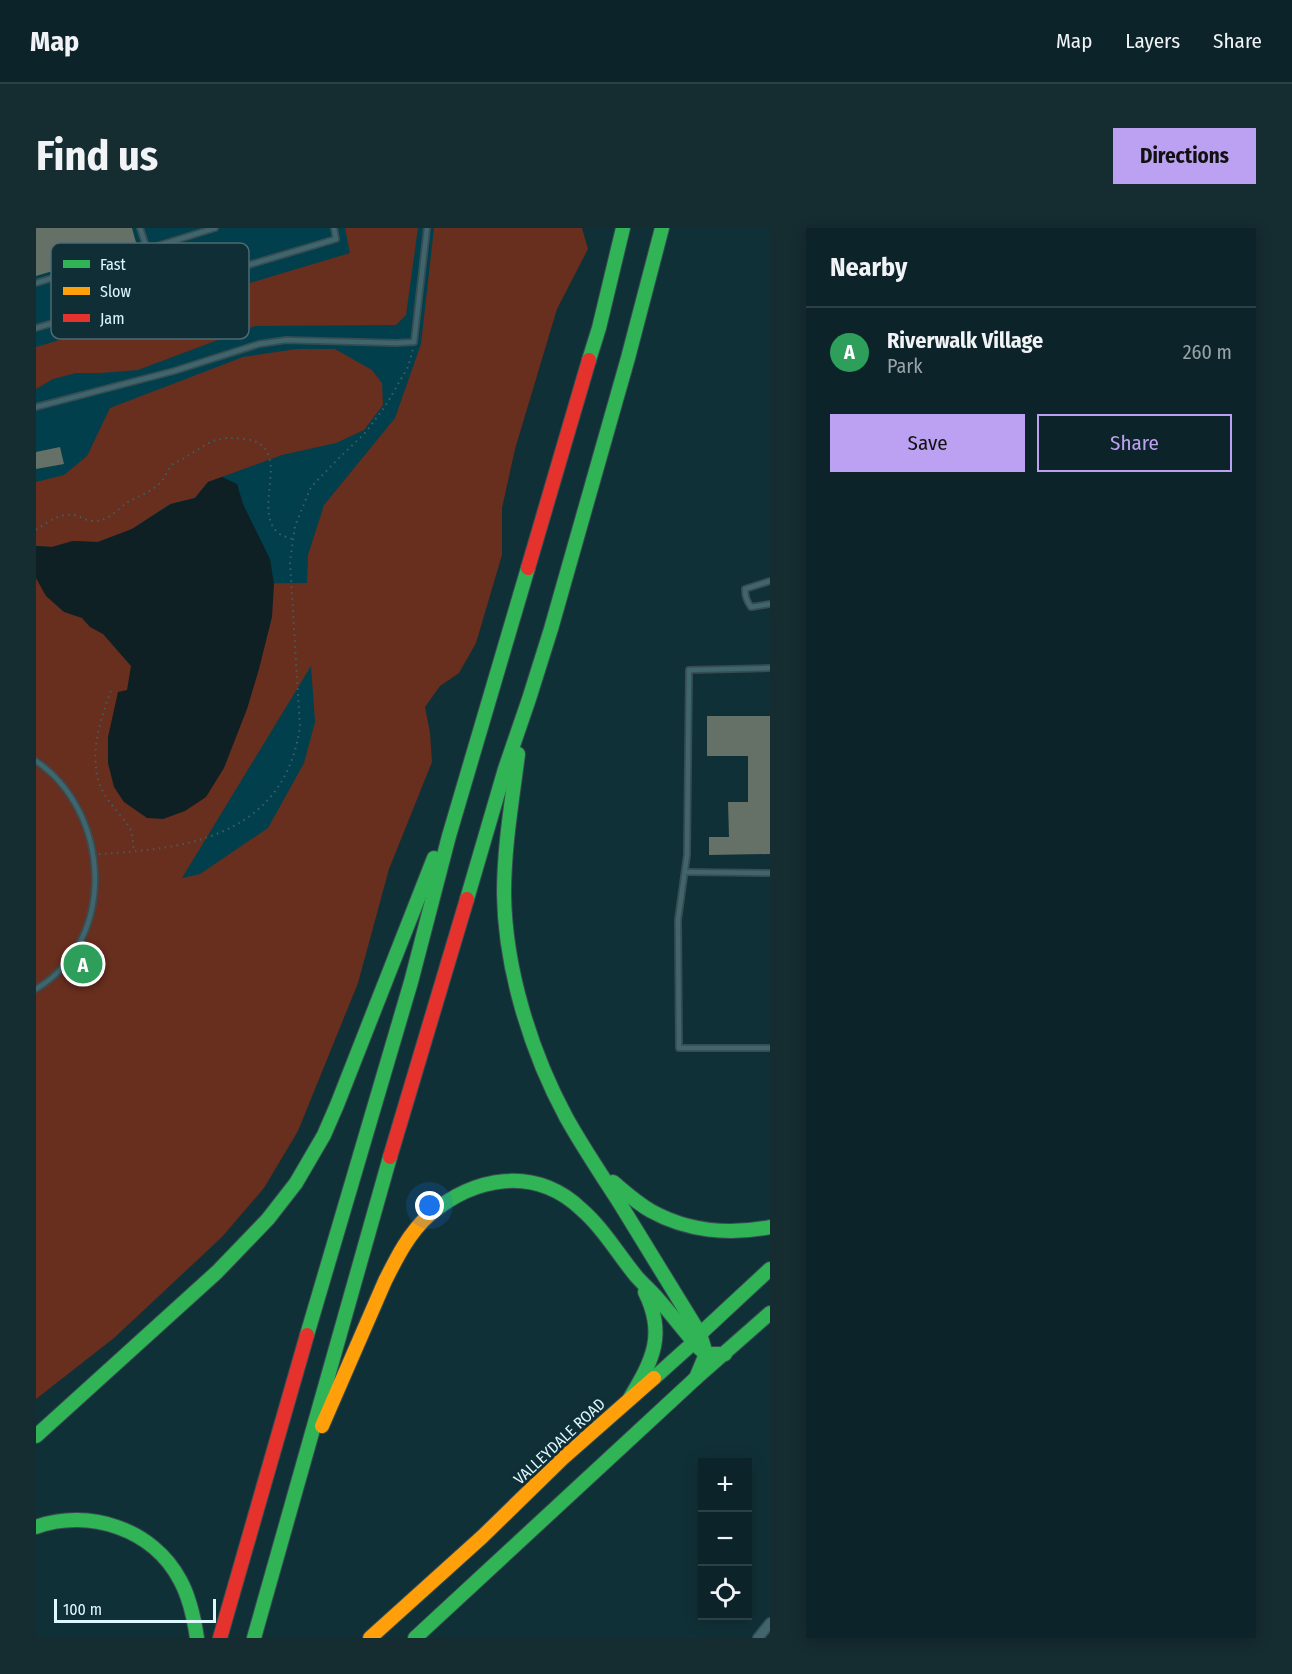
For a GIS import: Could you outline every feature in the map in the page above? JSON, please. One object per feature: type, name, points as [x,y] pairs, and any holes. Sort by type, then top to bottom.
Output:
[{"type":"main road","points":[[220,1638],[411,982],[462,794],[599,328],[622,228]]},
{"type":"main road","points":[[254,1638],[364,1246],[499,792],[568,570],[632,345],[662,228]]},
{"type":"main road","points":[[521,726],[505,863],[507,918],[514,975],[531,1035],[566,1117],[603,1174],[706,1354]]},
{"type":"main road","points":[[36,1436],[218,1272],[268,1219],[296,1183],[324,1135],[337,1106],[431,864],[462,794]]},
{"type":"main road","points":[[603,1174],[651,1211],[698,1228],[745,1231],[770,1227]]},
{"type":"main road","points":[[306,1452],[322,1426],[338,1392],[394,1258],[421,1221],[450,1197],[468,1188],[504,1180],[539,1184],[560,1192],[593,1220],[642,1283],[696,1339]]},
{"type":"main road","name":"VALLEYDALE ROAD","points":[[370,1638],[426,1589],[563,1458],[770,1269]]},
{"type":"main road","points":[[630,1398],[650,1363],[654,1348],[656,1323],[654,1310],[642,1283]]},
{"type":"main road","points":[[414,1638],[481,1579],[696,1378],[770,1313]]},
{"type":"main road","points":[[706,1354],[725,1354]]},
{"type":"main road","points":[[696,1378],[706,1354]]},
{"type":"main road","points":[[36,1527],[62,1520],[97,1521],[134,1534],[148,1542],[170,1564],[187,1593],[197,1638]]},
{"type":"street","points":[[758,1638],[770,1623]]},
{"type":"lane","points":[[140,228],[145,243]]},
{"type":"lane","points":[[166,243],[215,228]]},
{"type":"lane","points":[[249,265],[336,239],[334,228]]},
{"type":"lane","points":[[36,407],[174,371],[248,347],[286,340],[414,342],[427,228]]},
{"type":"lane","points":[[36,283],[51,278]]},
{"type":"lane","points":[[36,328],[51,323]]},
{"type":"lane","points":[[770,581],[745,590],[751,607],[770,604]]},
{"type":"lane","points":[[770,668],[689,670],[687,855],[678,921],[679,1048],[770,1048]]},
{"type":"lane","points":[[36,761],[62,784],[75,801],[87,828],[93,854],[95,884],[92,907],[79,945],[59,971],[36,989]]},
{"type":"lane","points":[[685,872],[770,873]]},
{"type":"path","points":[[93,854],[167,848],[217,835],[257,811],[291,765],[300,727],[290,562],[295,526],[311,487],[366,432],[386,405],[408,367],[414,342]]},
{"type":"path","points":[[36,530],[51,519],[60,516],[75,515],[93,521],[108,518],[129,502],[152,490],[162,481],[173,464],[210,443],[229,438],[252,440],[264,447],[269,455],[271,521],[275,530],[282,536],[292,539]]},
{"type":"path","points":[[111,691],[98,733],[96,771],[104,794],[129,827],[134,852]]},
{"type":"shaded area","points":[[36,228],[496,228],[439,551],[36,1221]]},
{"type":"shaded area","points":[[345,228],[418,228],[406,315],[396,325],[255,326],[249,328],[249,283],[350,253]]},
{"type":"shaded area","points":[[434,228],[582,228],[588,249],[557,309],[515,449],[502,508],[502,555],[476,643],[459,673],[440,686],[425,707],[432,762],[389,869],[358,983],[298,1131],[264,1188],[222,1237],[114,1338],[36,1399],[36,578],[41,586],[307,583],[308,555],[324,505],[395,418],[421,344]],"holes":[[[311,666],[315,722],[304,763],[268,828],[200,874],[182,878]]]},
{"type":"shaded area","points":[[63,339],[220,339],[138,370],[76,373],[53,379],[36,389],[36,347]]},
{"type":"shaded area","points":[[297,349],[335,349],[372,370],[382,383],[383,405],[364,430],[336,443],[282,455],[208,482],[195,498],[170,504],[132,529],[98,542],[73,541],[52,547],[36,546],[36,482],[64,475],[87,456],[110,408],[243,357]]},
{"type":"shaded area","points":[[222,477],[237,484],[243,504],[270,559],[274,584],[272,617],[247,709],[224,768],[206,797],[185,811],[163,819],[147,818],[124,802],[114,787],[108,763],[108,737],[118,692],[127,690],[131,666],[103,634],[90,627],[82,618],[64,612],[46,596],[36,578],[36,546],[52,547],[73,541],[98,542],[132,529],[171,504],[195,498],[208,482]]},
{"type":"building","points":[[36,228],[132,228],[136,243],[51,243],[51,272],[36,276]]},
{"type":"building","points":[[60,447],[64,464],[36,469],[36,452]]},
{"type":"building","points":[[707,716],[770,716],[770,854],[709,855],[709,837],[729,837],[728,802],[748,802],[748,756],[707,756]]},
{"type":"traffic: fast","points":[[589,360],[623,228]]},
{"type":"traffic: fast","points":[[467,899],[505,769],[551,629],[628,358],[662,228]]},
{"type":"traffic: fast","points":[[307,1335],[411,982],[449,836],[528,568]]},
{"type":"traffic: fast","points":[[518,754],[507,841],[504,894],[509,951],[522,1009],[531,1038],[566,1117],[700,1334],[706,1354],[696,1378]]},
{"type":"traffic: fast","points":[[36,1436],[217,1272],[268,1219],[296,1183],[324,1135],[337,1105],[434,858]]},
{"type":"traffic: fast","points":[[254,1638],[390,1157]]},
{"type":"traffic: fast","points":[[429,1215],[465,1192],[484,1185],[504,1181],[544,1186],[563,1195],[589,1216],[636,1276],[699,1348],[706,1354],[725,1354]]},
{"type":"traffic: fast","points":[[613,1182],[646,1208],[679,1223],[724,1231],[770,1227]]},
{"type":"traffic: fast","points":[[654,1378],[770,1269]]},
{"type":"traffic: fast","points":[[630,1398],[650,1359],[656,1334],[655,1321],[645,1292]]},
{"type":"traffic: fast","points":[[415,1638],[696,1378],[770,1313]]},
{"type":"traffic: fast","points":[[36,1527],[77,1520],[118,1527],[137,1536],[168,1562],[180,1580],[191,1608],[197,1638]]},
{"type":"traffic: slow","points":[[322,1426],[385,1281],[409,1237],[429,1215]]},
{"type":"traffic: slow","points":[[370,1638],[482,1537],[563,1458],[654,1378]]},
{"type":"traffic: jam","points":[[528,568],[589,360]]},
{"type":"traffic: jam","points":[[390,1157],[467,899]]},
{"type":"traffic: jam","points":[[220,1638],[307,1335]]},
{"type":"place","name":"Riverwalk Village","points":[[83,964]]}]
